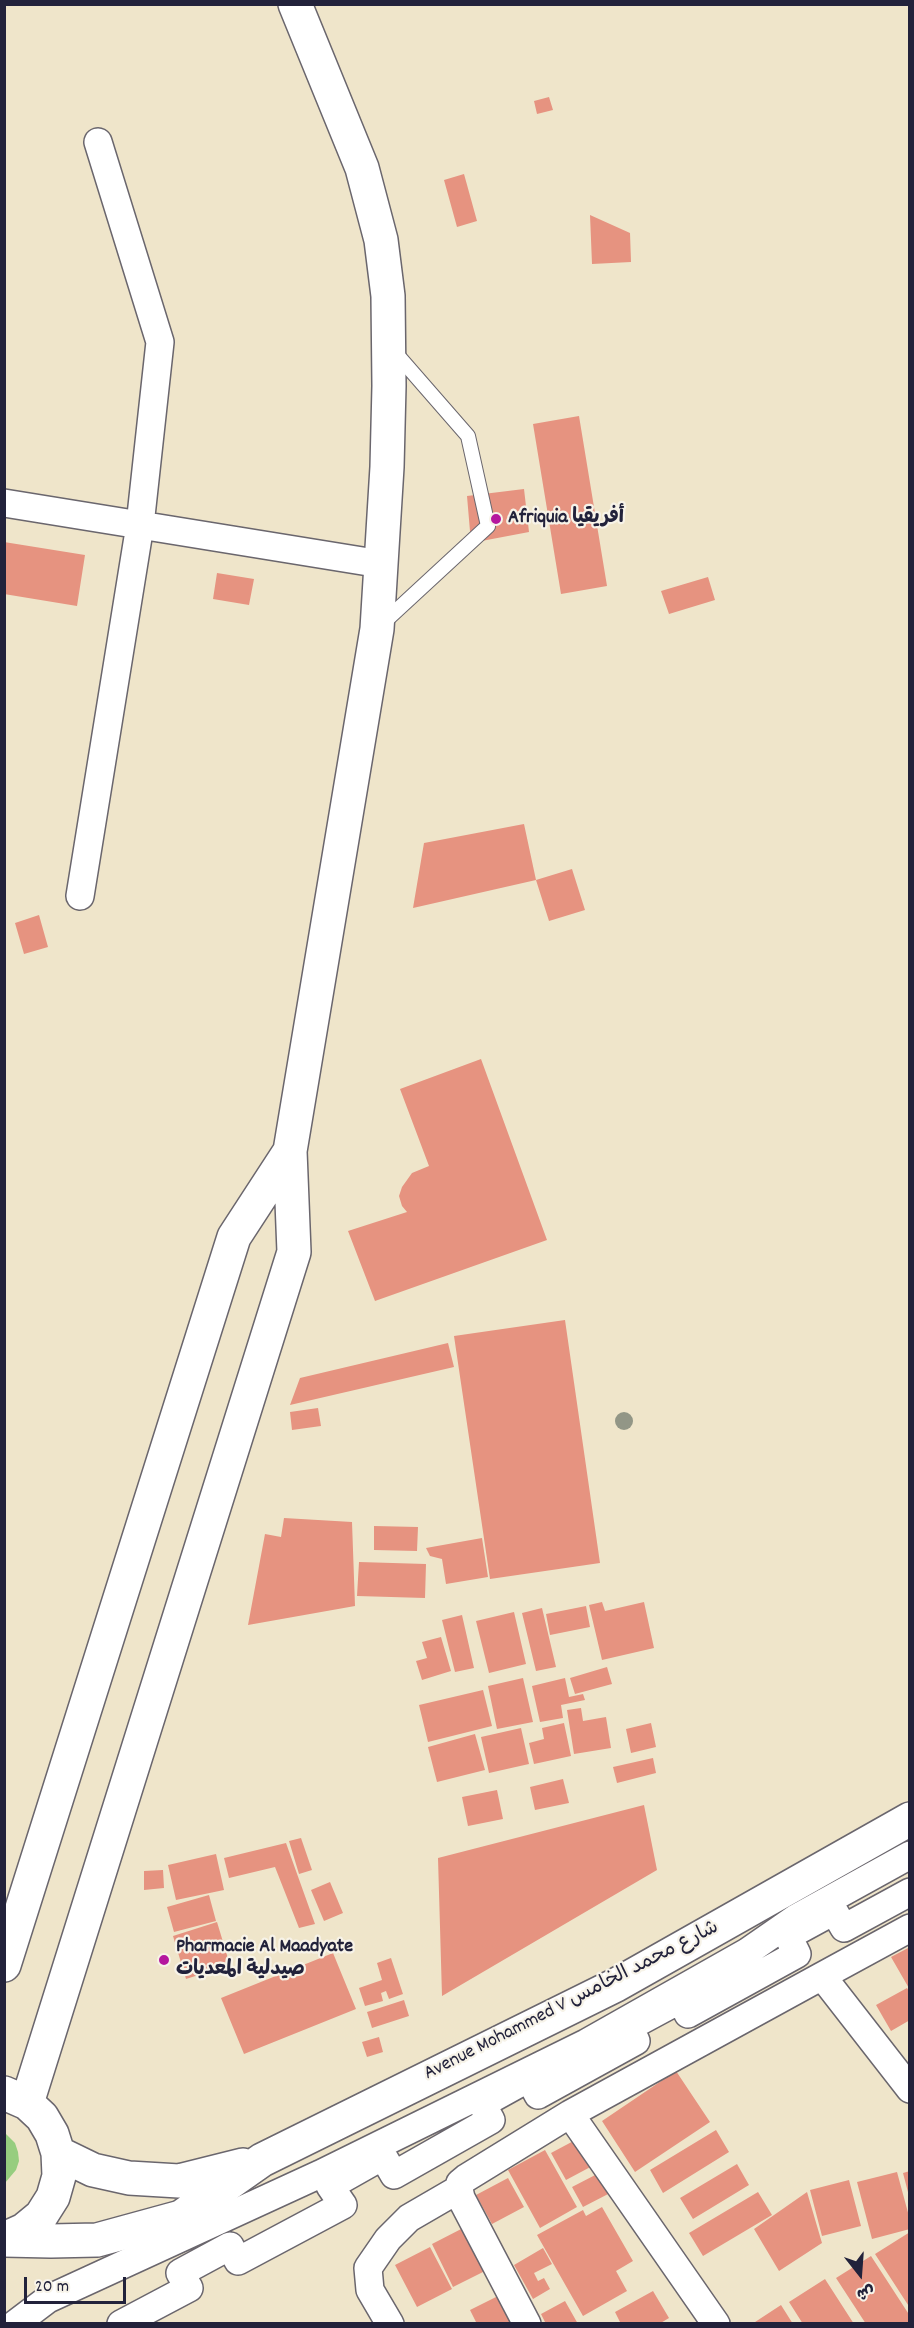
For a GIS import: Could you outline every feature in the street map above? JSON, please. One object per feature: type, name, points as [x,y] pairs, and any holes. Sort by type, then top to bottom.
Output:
[{"type":"main road","points":[[4,2239],[24,2230],[40,2216],[53,2197],[59,2176],[58,2153],[52,2134],[42,2117],[16,2098],[294,1252],[290,1151],[377,629],[387,466],[389,345],[388,296],[381,240],[362,168],[295,4]]},
{"type":"main road","points":[[4,1965],[234,1237],[290,1151]]},
{"type":"main road","name":"Avenue Mohammed V شارع محمد الخامس","points":[[4,2239],[97,2240],[181,2217],[262,2160],[616,1985],[909,1819]]},
{"type":"main road","name":"Avenue Mohammed V شارع محمد الخامس","points":[[58,2153],[93,2170],[129,2178],[179,2181],[262,2160]]},
{"type":"street","points":[[80,896],[140,525],[160,342],[98,142]]},
{"type":"street","points":[[4,502],[381,564]]},
{"type":"street","points":[[15,2324],[48,2299],[320,2174],[585,2043],[747,1952],[796,1918],[909,1856]]},
{"type":"street","points":[[121,2324],[189,2288],[180,2273],[230,2246],[238,2261],[343,2205],[330,2186],[383,2156],[394,2175],[490,2120],[482,2104],[529,2078],[538,2095],[636,2041],[629,2027],[681,1999],[688,2014],[798,1954],[788,1936],[834,1911],[844,1928],[909,1892]]},
{"type":"street","points":[[527,2324],[459,2189],[460,2183],[570,2114],[909,1928]]},
{"type":"street","points":[[822,1976],[909,2089]]},
{"type":"street","points":[[570,2114],[716,2324]]},
{"type":"street","points":[[390,2324],[370,2290],[368,2268],[379,2251],[409,2218],[459,2189]]},
{"type":"lane","points":[[377,629],[488,526],[468,436],[389,345]]},
{"type":"green space","points":[[5,2133],[15,2143],[19,2161],[16,2170],[5,2183]]},
{"type":"building","points":[[549,97],[553,110],[537,114],[534,101]]},
{"type":"building","points":[[464,174],[477,221],[457,227],[444,180]]},
{"type":"building","points":[[590,215],[630,233],[631,262],[592,264]]},
{"type":"building","points":[[579,416],[607,586],[561,594],[533,424]]},
{"type":"building","points":[[524,489],[529,532],[471,543],[467,496]]},
{"type":"building","points":[[4,542],[85,555],[77,606],[4,594]]},
{"type":"building","points":[[217,573],[254,579],[249,605],[213,599]]},
{"type":"building","points":[[708,577],[715,600],[669,614],[661,591]]},
{"type":"building","points":[[524,824],[536,880],[413,908],[424,843]]},
{"type":"building","points":[[572,869],[585,910],[549,921],[536,880]]},
{"type":"building","points":[[39,915],[48,947],[24,954],[15,923]]},
{"type":"building","points":[[481,1059],[547,1240],[375,1301],[348,1231],[407,1212],[399,1196],[402,1187],[412,1173],[429,1166],[400,1089]]},
{"type":"building","points":[[565,1320],[600,1563],[490,1579],[454,1336]]},
{"type":"building","points":[[448,1343],[454,1367],[290,1405],[300,1378]]},
{"type":"building","points":[[318,1408],[321,1426],[292,1430],[290,1412]]},
{"type":"building","points":[[284,1518],[352,1522],[355,1606],[248,1625],[265,1534],[281,1537]]},
{"type":"building","points":[[374,1526],[418,1527],[417,1551],[374,1550]]},
{"type":"building","points":[[482,1538],[488,1577],[446,1584],[442,1559],[430,1556],[426,1548]]},
{"type":"building","points":[[359,1562],[426,1564],[425,1598],[357,1596]]},
{"type":"building","points":[[602,1602],[605,1611],[644,1602],[654,1648],[602,1660],[589,1605]]},
{"type":"building","points":[[586,1606],[590,1627],[550,1635],[546,1614]]},
{"type":"building","points":[[542,1608],[556,1667],[536,1671],[522,1613]]},
{"type":"building","points":[[514,1612],[526,1664],[489,1673],[476,1621]]},
{"type":"building","points":[[462,1615],[474,1668],[455,1672],[442,1620]]},
{"type":"building","points":[[441,1637],[451,1671],[422,1680],[416,1661],[427,1658],[422,1642]]},
{"type":"building","points":[[607,1667],[612,1684],[575,1694],[570,1678]]},
{"type":"building","points":[[523,1678],[533,1722],[497,1729],[488,1686]]},
{"type":"building","points":[[565,1678],[569,1697],[583,1694],[585,1700],[561,1705],[563,1718],[540,1722],[532,1686]]},
{"type":"building","points":[[483,1690],[492,1726],[428,1742],[419,1705]]},
{"type":"building","points":[[581,1708],[583,1721],[606,1717],[611,1748],[574,1754],[567,1710]]},
{"type":"building","points":[[564,1723],[571,1756],[534,1764],[529,1743],[544,1739],[542,1728]]},
{"type":"building","points":[[651,1723],[656,1747],[631,1753],[626,1729]]},
{"type":"building","points":[[521,1728],[529,1764],[489,1773],[481,1737]]},
{"type":"building","points":[[475,1734],[485,1770],[437,1782],[428,1747]]},
{"type":"building","points":[[653,1758],[656,1773],[617,1783],[613,1767]]},
{"type":"building","points":[[563,1779],[569,1803],[535,1810],[530,1787]]},
{"type":"building","points":[[497,1790],[503,1819],[468,1826],[462,1797]]},
{"type":"building","points":[[644,1805],[657,1870],[442,1996],[438,1858]]},
{"type":"building","points":[[301,1838],[312,1870],[299,1874],[289,1841]]},
{"type":"building","points":[[286,1843],[315,1924],[299,1928],[275,1867],[229,1878],[224,1858]]},
{"type":"building","points":[[216,1854],[224,1890],[176,1900],[168,1865]]},
{"type":"building","points":[[163,1870],[164,1888],[144,1890],[144,1871]]},
{"type":"building","points":[[330,1882],[343,1913],[324,1921],[311,1890]]},
{"type":"building","points":[[209,1895],[216,1921],[174,1932],[167,1907]]},
{"type":"building","points":[[217,1922],[230,1965],[186,1979],[173,1936]]},
{"type":"building","points":[[910,1947],[910,1990],[891,1957]]},
{"type":"building","points":[[333,1953],[356,2009],[244,2054],[221,1998]]},
{"type":"building","points":[[391,1958],[403,1994],[389,1999],[386,1991],[381,1993],[383,2001],[365,2006],[359,1988],[382,1980],[377,1963]]},
{"type":"building","points":[[907,1988],[910,1993],[910,2020],[891,2031],[876,2005]]},
{"type":"building","points":[[404,2000],[409,2016],[372,2028],[367,2012]]},
{"type":"building","points":[[379,2037],[383,2052],[367,2057],[362,2042]]},
{"type":"building","points":[[676,2071],[710,2122],[635,2172],[602,2121]]},
{"type":"building","points":[[716,2130],[729,2152],[663,2193],[650,2170]]},
{"type":"building","points":[[581,2137],[596,2164],[566,2180],[551,2153]]},
{"type":"building","points":[[545,2150],[577,2207],[540,2228],[508,2170]]},
{"type":"building","points":[[737,2164],[749,2185],[693,2219],[680,2198]]},
{"type":"building","points":[[910,2171],[910,2196],[909,2196],[903,2173]]},
{"type":"building","points":[[601,2172],[612,2192],[583,2207],[572,2187]]},
{"type":"building","points":[[897,2172],[910,2220],[910,2229],[872,2239],[857,2182]]},
{"type":"building","points":[[508,2178],[524,2207],[492,2224],[476,2195]]},
{"type":"building","points":[[849,2180],[861,2226],[822,2236],[810,2190]]},
{"type":"building","points":[[758,2192],[772,2215],[703,2256],[689,2233]]},
{"type":"building","points":[[807,2192],[822,2243],[779,2271],[754,2229]]},
{"type":"building","points":[[602,2207],[633,2261],[616,2271],[627,2291],[583,2316],[537,2235],[583,2210],[586,2216]]},
{"type":"building","points":[[467,2226],[489,2269],[453,2287],[432,2244]]},
{"type":"building","points":[[910,2232],[910,2308],[875,2254]]},
{"type":"building","points":[[430,2247],[452,2289],[417,2307],[395,2265]]},
{"type":"building","points":[[543,2248],[552,2264],[534,2273],[538,2281],[544,2278],[550,2289],[533,2299],[514,2265]]},
{"type":"building","points":[[871,2256],[910,2316],[910,2324],[866,2324],[836,2278]]},
{"type":"building","points":[[825,2279],[854,2324],[803,2324],[789,2302]]},
{"type":"building","points":[[653,2291],[669,2318],[659,2324],[621,2324],[615,2312]]},
{"type":"building","points":[[500,2295],[515,2324],[477,2324],[470,2310]]},
{"type":"building","points":[[565,2301],[578,2324],[546,2324],[541,2314]]},
{"type":"building","points":[[781,2305],[793,2324],[752,2324]]},
{"type":"place","name":"Afriquia أفريقيا","points":[[496,519]]},
{"type":"place","name":"Pharmacie Al Maadyate صيدلية المعديات","points":[[164,1960]]}]
